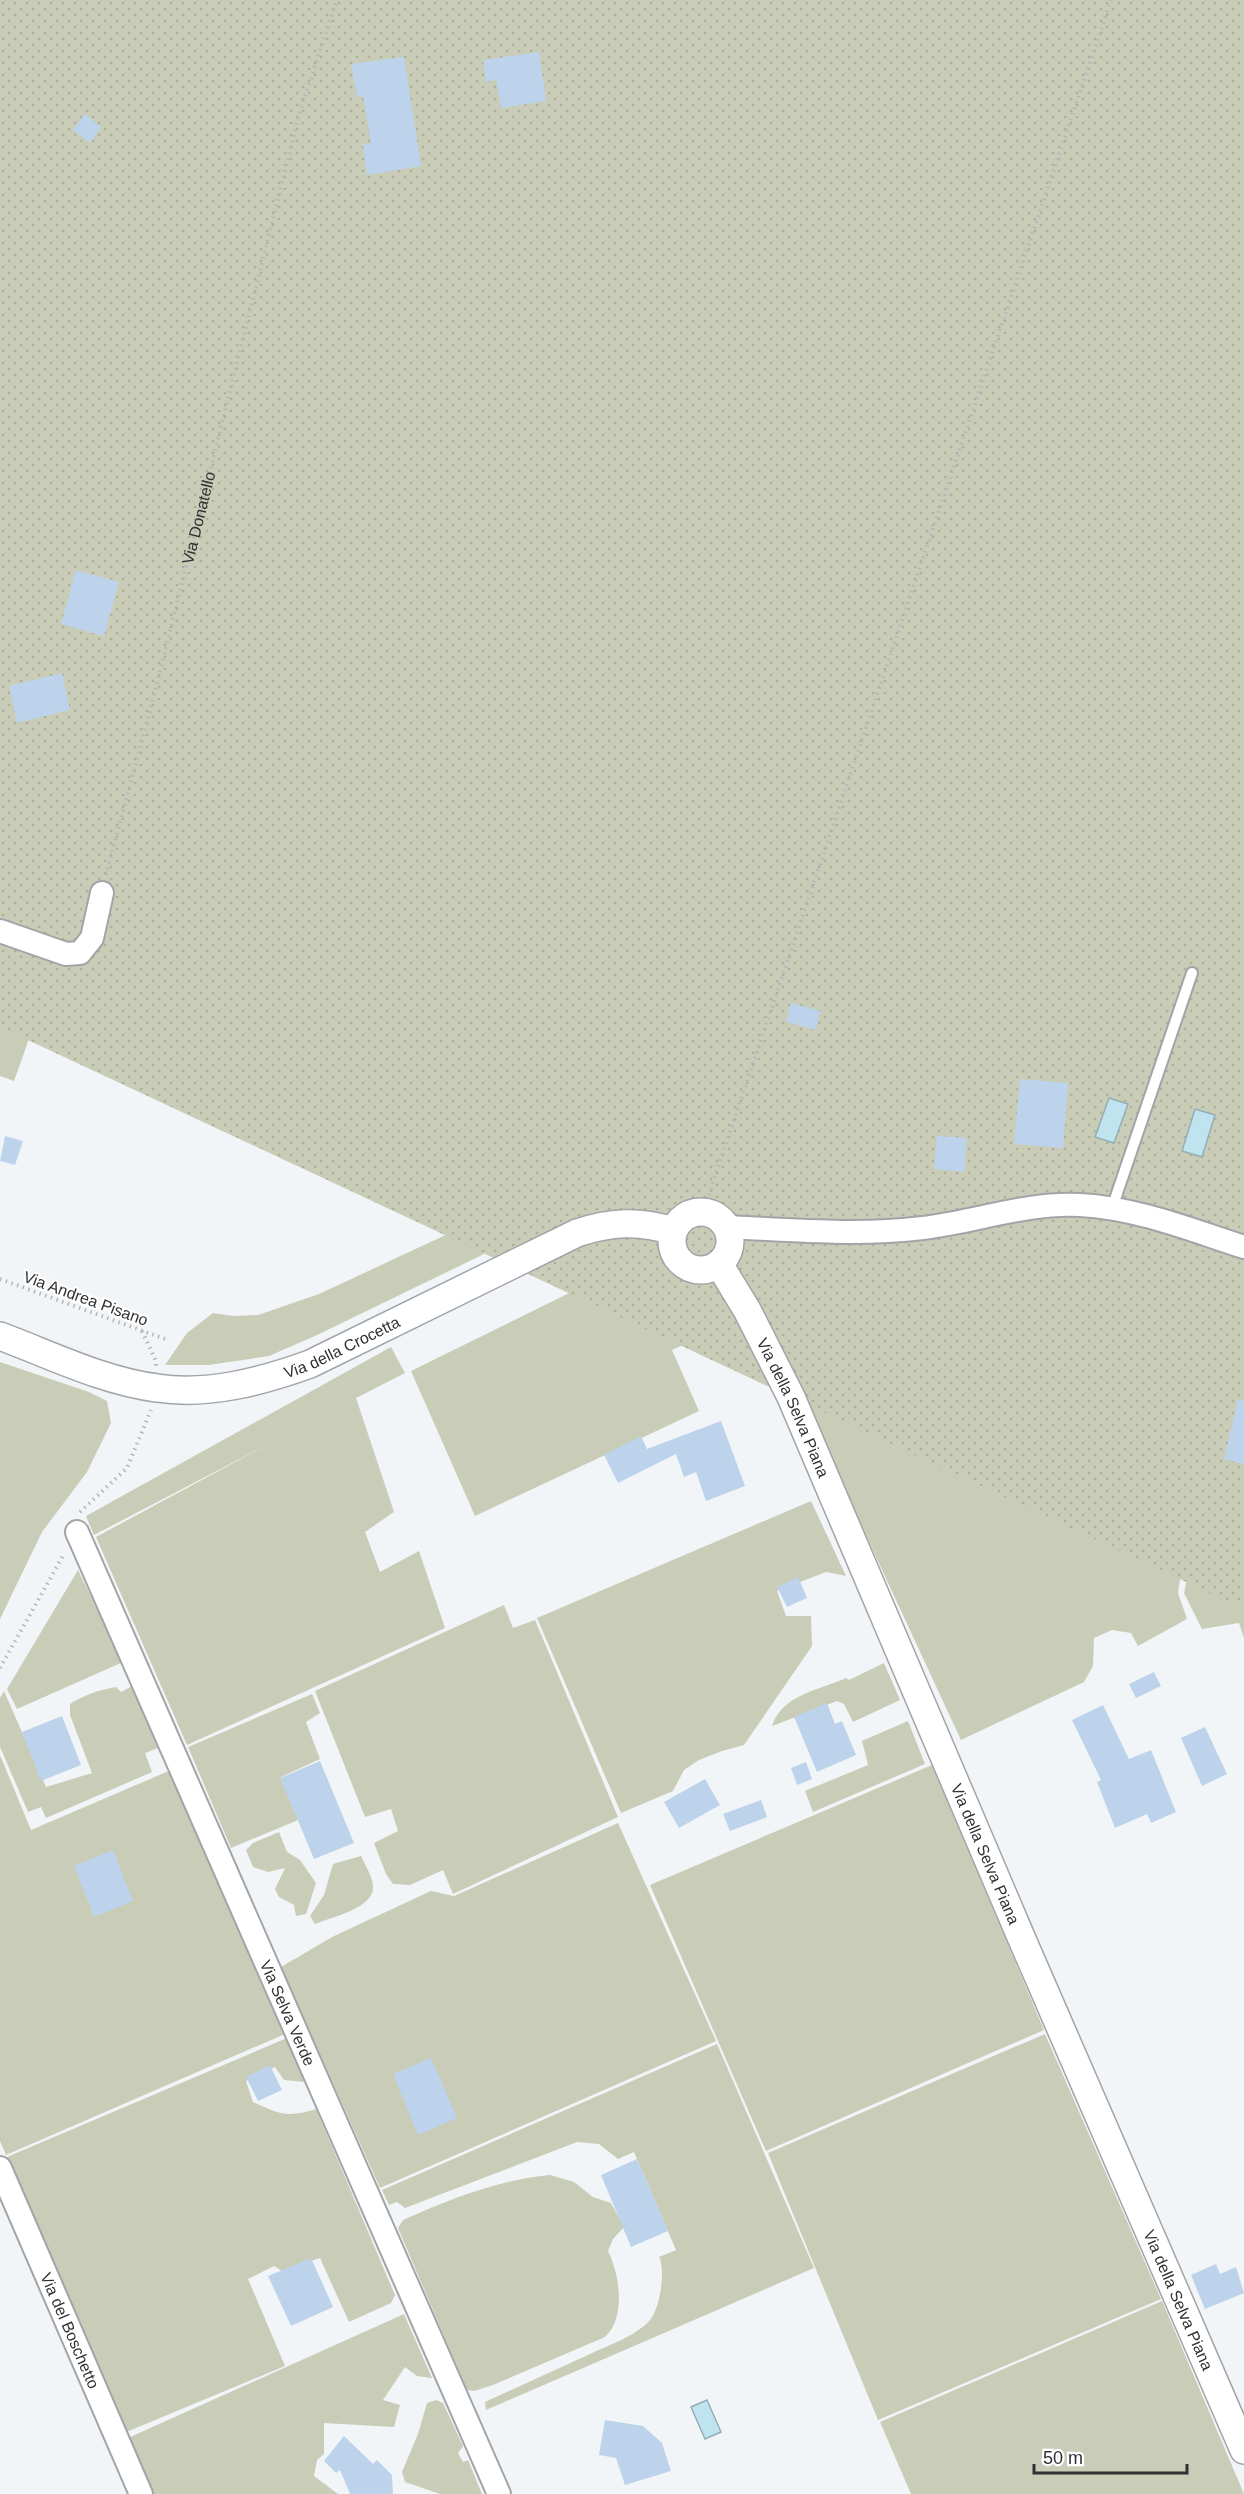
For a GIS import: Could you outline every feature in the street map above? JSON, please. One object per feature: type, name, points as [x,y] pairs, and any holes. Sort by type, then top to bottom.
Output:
[{"type":"street","points":[[0,931],[66,954],[80,953],[92,938],[102,893]]},
{"type":"street","points":[[726,1227],[881,1232],[944,1225],[1042,1206],[1112,1208],[1244,1246]]},
{"type":"street","points":[[703,1212],[721,1219],[726,1227],[729,1246],[719,1264],[701,1270],[683,1265],[673,1249],[673,1231],[685,1216],[703,1212]]},
{"type":"street","name":"Via della Crocetta","points":[[0,1336],[116,1378],[154,1388],[212,1388],[284,1374],[328,1356],[564,1238],[589,1229],[633,1223],[673,1231]]},
{"type":"street","name":"Via della Selva Piana","points":[[719,1264],[747,1310],[791,1396],[1020,1937],[1244,2450]]},
{"type":"street","name":"Via Selva Verde","points":[[76,1532],[499,2494]]},
{"type":"street","name":"Via del Boschetto","points":[[0,2168],[141,2494]]},
{"type":"lane","points":[[1112,1208],[1192,973]]},
{"type":"path","name":"Via Donatello","points":[[102,893],[286,164],[300,111],[337,0]]},
{"type":"path","points":[[703,1212],[1111,0]]},
{"type":"path","name":"Via Andrea Pisano","points":[[0,1279],[165,1339]]},
{"type":"path","points":[[0,1668],[76,1532],[75,1524],[80,1512],[118,1479],[132,1460],[150,1416],[154,1388],[156,1361],[142,1331]]},
{"type":"green space","points":[[0,0],[1244,0],[1244,1609],[0,1027]]},
{"type":"green space","points":[[0,938],[54,969],[14,1081],[0,1076]]},
{"type":"green space","points":[[613,1157],[522,1231],[482,1255],[317,1335],[269,1356],[209,1365],[165,1365],[187,1333],[213,1313],[233,1316],[258,1315],[319,1294]]},
{"type":"green space","points":[[642,1257],[738,1320],[672,1350],[699,1411],[475,1516],[411,1371]]},
{"type":"green space","points":[[739,1262],[1187,1533],[1178,1593],[1187,1619],[1138,1646],[1131,1633],[1112,1630],[1094,1638],[1093,1666],[1084,1682],[961,1740]]},
{"type":"green space","points":[[391,1347],[405,1373],[356,1398],[394,1512],[365,1532],[380,1572],[419,1551],[445,1628],[187,1745],[96,1537],[276,1440],[94,1535],[86,1516]]},
{"type":"green space","points":[[0,1362],[89,1392],[107,1401],[111,1423],[87,1472],[42,1532],[0,1619]]},
{"type":"green space","points":[[811,1501],[846,1576],[826,1572],[777,1591],[786,1616],[811,1616],[812,1646],[744,1745],[699,1760],[684,1770],[673,1791],[621,1813],[537,1618]]},
{"type":"green space","points":[[1196,1535],[1244,1549],[1244,1638],[1239,1623],[1202,1629],[1184,1593]]},
{"type":"green space","points":[[78,1570],[123,1662],[17,1709],[7,1689]]},
{"type":"green space","points":[[504,1605],[513,1628],[535,1620],[618,1817],[453,1894],[443,1870],[410,1885],[393,1884],[386,1874],[374,1843],[398,1831],[391,1809],[365,1817],[315,1691]]},
{"type":"green space","points":[[884,1663],[900,1700],[853,1722],[844,1704],[837,1701],[772,1726],[784,1707],[793,1700],[846,1678],[849,1680]]},
{"type":"green space","points":[[132,1686],[158,1748],[145,1753],[152,1772],[46,1818],[41,1807],[28,1812],[0,1747],[0,1698],[4,1691],[46,1787],[92,1773],[70,1715],[70,1704],[98,1691],[116,1687],[121,1692]]},
{"type":"green space","points":[[312,1694],[320,1713],[306,1722],[320,1759],[281,1777],[298,1820],[231,1848],[188,1747]]},
{"type":"green space","points":[[908,1721],[925,1764],[813,1812],[805,1791],[868,1765],[862,1741]]},
{"type":"green space","points":[[0,1755],[31,1830],[171,1770],[285,2034],[6,2155],[0,2141]]},
{"type":"green space","points":[[932,1765],[1044,2030],[766,2151],[650,1885]]},
{"type":"green space","points":[[618,1823],[716,2041],[380,2188],[281,1967],[332,1937],[431,1891],[454,1896]]},
{"type":"green space","points":[[279,1832],[287,1852],[300,1860],[316,1883],[306,1914],[296,1916],[294,1905],[279,1897],[275,1889],[285,1868],[268,1872],[253,1867],[246,1850],[253,1843]]},
{"type":"green space","points":[[361,1856],[372,1879],[373,1887],[367,1901],[351,1911],[315,1924],[310,1916],[324,1895],[333,1864]]},
{"type":"green space","points":[[1045,2034],[1161,2299],[878,2420],[768,2153]]},
{"type":"green space","points":[[287,2038],[305,2082],[284,2080],[275,2067],[246,2081],[253,2102],[291,2114],[316,2109],[395,2295],[391,2303],[349,2322],[320,2258],[282,2271],[274,2266],[248,2279],[285,2366],[124,2433],[69,2323],[7,2157]]},
{"type":"green space","points":[[717,2044],[814,2268],[486,2410],[485,2402],[622,2340],[644,2326],[654,2314],[662,2279],[659,2257],[676,2250],[634,2152],[618,2159],[599,2144],[577,2142],[405,2208],[397,2202],[389,2205],[382,2190]]},
{"type":"green space","points":[[550,2175],[574,2182],[593,2197],[611,2203],[624,2227],[613,2239],[608,2251],[618,2284],[616,2319],[612,2329],[605,2337],[493,2385],[474,2391],[467,2390],[398,2228],[403,2220],[475,2192],[512,2181]]},
{"type":"green space","points":[[1162,2301],[1244,2494],[911,2494],[880,2422]]},
{"type":"green space","points":[[404,2314],[432,2378],[417,2376],[405,2367],[383,2400],[400,2405],[394,2427],[324,2423],[324,2454],[317,2460],[314,2476],[338,2494],[153,2494],[128,2438]]},
{"type":"green space","points":[[436,2400],[443,2403],[463,2446],[458,2453],[463,2462],[468,2460],[482,2494],[440,2494],[405,2482],[402,2472],[418,2434],[427,2403]]},
{"type":"water","points":[[1109,1098],[1128,1104],[1114,1143],[1095,1137]]},
{"type":"water","points":[[1195,1109],[1215,1115],[1202,1157],[1182,1151]]},
{"type":"water","points":[[707,2400],[721,2432],[705,2439],[691,2407]]},
{"type":"building","points":[[539,52],[546,101],[501,108],[496,80],[486,82],[483,60]]},
{"type":"building","points":[[404,57],[421,166],[367,175],[363,144],[371,143],[363,96],[357,97],[351,64]]},
{"type":"building","points":[[85,114],[101,127],[90,143],[73,130]]},
{"type":"building","points":[[76,570],[119,582],[104,636],[61,624]]},
{"type":"building","points":[[62,673],[70,710],[17,723],[9,686]]},
{"type":"building","points":[[791,1003],[820,1011],[816,1030],[786,1022]]},
{"type":"building","points":[[1020,1079],[1068,1083],[1063,1148],[1014,1144]]},
{"type":"building","points":[[5,1136],[23,1141],[15,1165],[0,1161]]},
{"type":"building","points":[[937,1136],[967,1138],[964,1172],[934,1169]]},
{"type":"building","points":[[1238,1400],[1244,1400],[1244,1464],[1224,1459]]},
{"type":"building","points":[[721,1421],[745,1486],[706,1501],[696,1472],[684,1477],[676,1454],[618,1483],[604,1455],[641,1436],[647,1449]]},
{"type":"building","points":[[798,1577],[807,1598],[787,1607],[777,1587]]},
{"type":"building","points":[[1154,1672],[1161,1686],[1136,1698],[1129,1684]]},
{"type":"building","points":[[827,1703],[835,1724],[842,1721],[856,1755],[817,1772],[794,1717]]},
{"type":"building","points":[[1103,1705],[1129,1759],[1151,1750],[1176,1812],[1151,1823],[1147,1814],[1115,1828],[1097,1782],[1101,1780],[1072,1720]]},
{"type":"building","points":[[62,1716],[81,1765],[41,1781],[22,1732]]},
{"type":"building","points":[[1205,1727],[1227,1774],[1202,1786],[1181,1738]]},
{"type":"building","points":[[320,1761],[354,1843],[314,1859],[280,1778]]},
{"type":"building","points":[[806,1762],[812,1779],[797,1785],[791,1768]]},
{"type":"building","points":[[705,1779],[720,1805],[679,1828],[664,1802]]},
{"type":"building","points":[[761,1800],[767,1817],[730,1831],[723,1814]]},
{"type":"building","points":[[113,1850],[133,1901],[94,1917],[74,1866]]},
{"type":"building","points":[[431,2058],[457,2118],[418,2135],[393,2074]]},
{"type":"building","points":[[270,2065],[282,2090],[258,2101],[246,2077]]},
{"type":"building","points":[[637,2159],[668,2231],[631,2247],[601,2175]]},
{"type":"building","points":[[311,2258],[333,2307],[291,2326],[268,2276]]},
{"type":"building","points":[[1216,2264],[1220,2274],[1236,2267],[1244,2293],[1205,2309],[1191,2275]]},
{"type":"building","points":[[605,2420],[643,2426],[662,2443],[671,2471],[625,2485],[616,2458],[599,2455]]},
{"type":"building","points":[[344,2436],[373,2464],[377,2460],[392,2475],[393,2494],[350,2494],[340,2470],[336,2473],[324,2461]]}]
